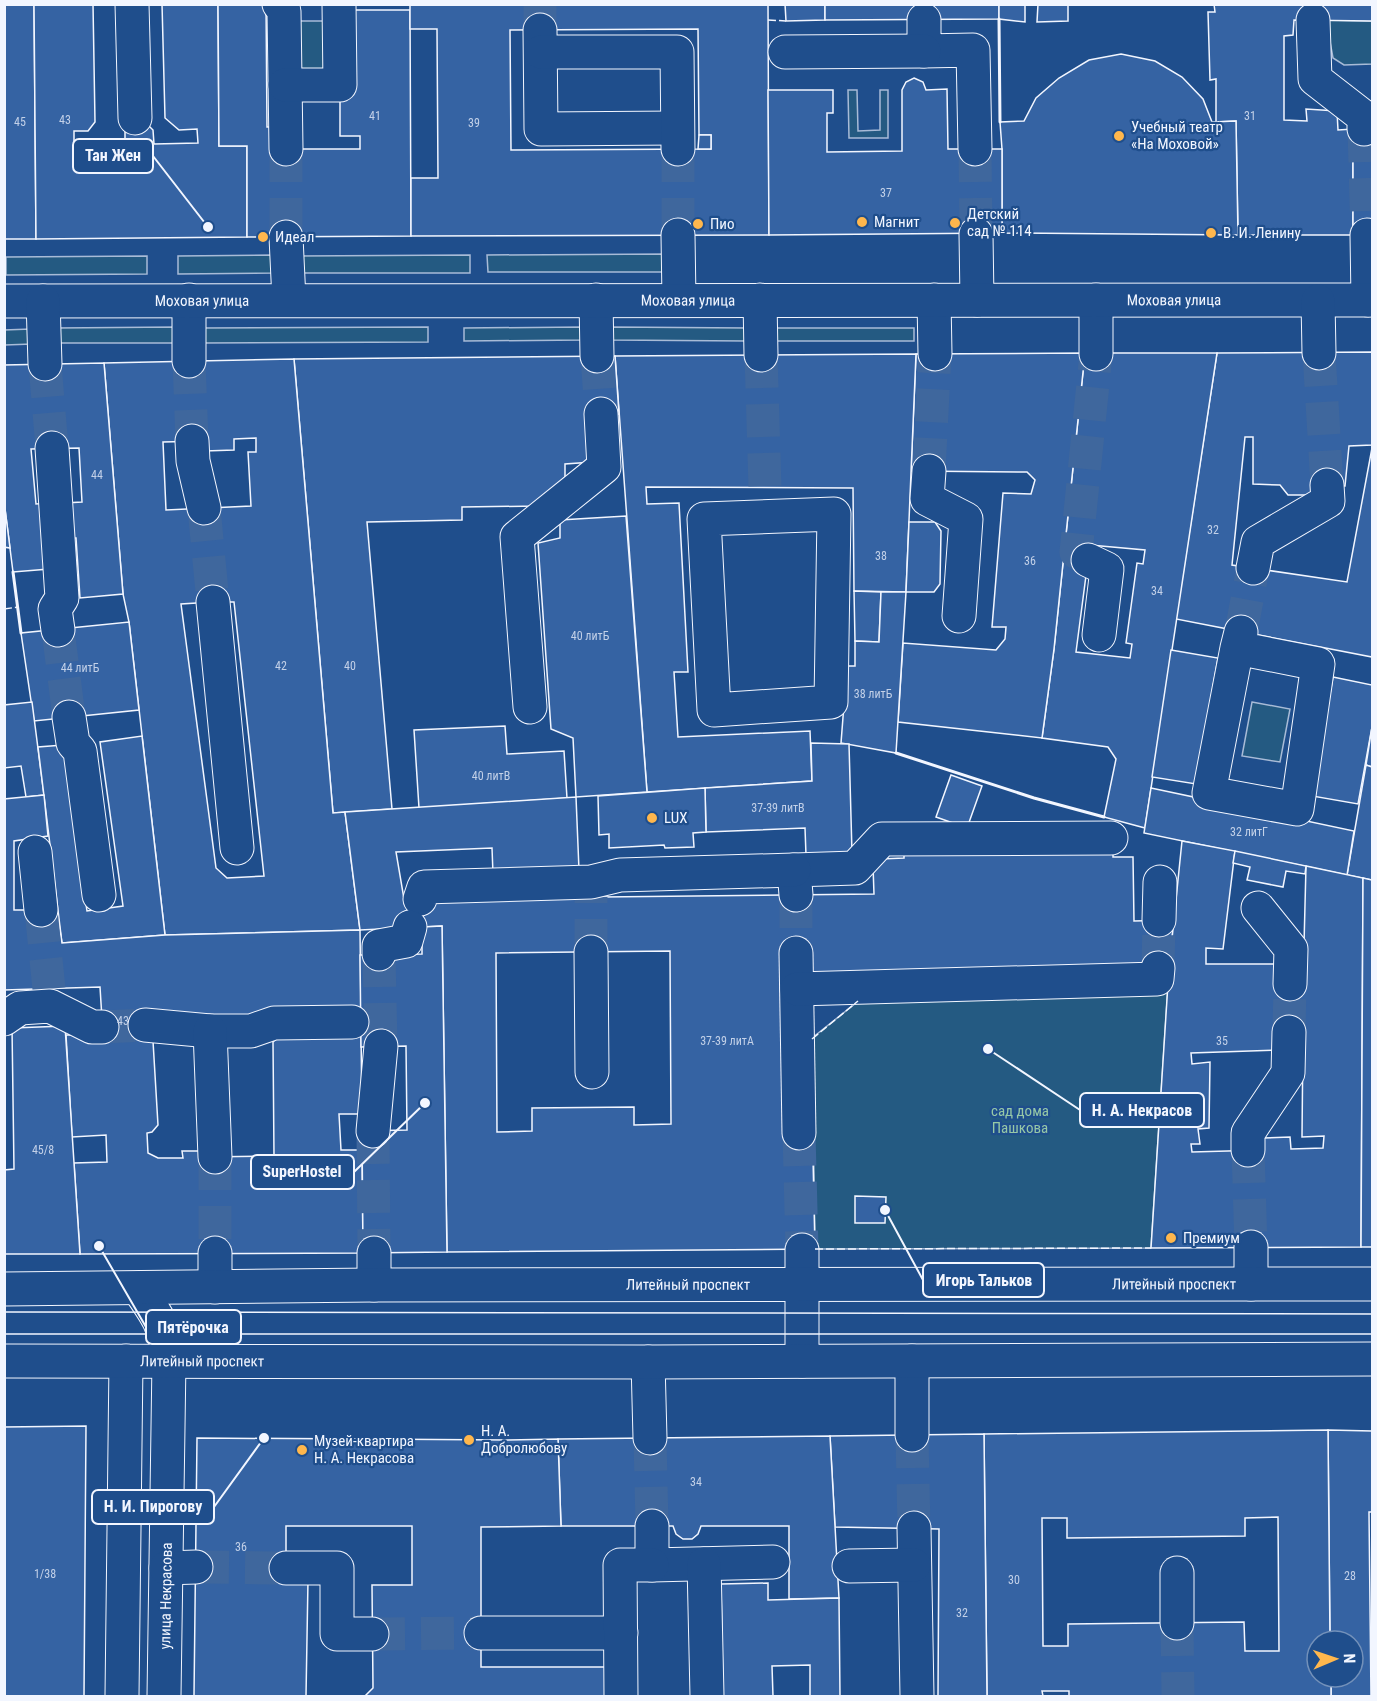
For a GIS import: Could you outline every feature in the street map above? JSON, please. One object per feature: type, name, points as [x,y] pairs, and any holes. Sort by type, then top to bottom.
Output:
[{"type":"main road","points":[[132,4],[135,118]]},
{"type":"main road","points":[[285,85],[340,85],[339,4]]},
{"type":"main road","points":[[286,149],[285,85],[291,7]]},
{"type":"main road","points":[[1313,20],[1315,79],[1367,120]]},
{"type":"main road","points":[[785,52],[924,35],[973,50],[975,149]]},
{"type":"main road","points":[[541,41],[677,52],[678,139],[541,129],[541,41]]},
{"type":"main road","points":[[976,234],[977,300]]},
{"type":"main road","points":[[678,235],[679,300]]},
{"type":"main road","points":[[1367,235],[1370,300]]},
{"type":"main road","points":[[286,237],[288,300]]},
{"type":"main road","points":[[189,300],[189,361]]},
{"type":"main road","points":[[596,300],[597,356]]},
{"type":"main road","points":[[760,300],[761,355]]},
{"type":"main road","points":[[934,300],[935,354]]},
{"type":"main road","points":[[1096,300],[1096,354]]},
{"type":"main road","name":"Моховая улица","points":[[4,301],[1370,300]]},
{"type":"main road","points":[[43,301],[45,364]]},
{"type":"main road","points":[[1318,301],[1319,353]]},
{"type":"main road","points":[[530,707],[517,537],[604,467],[601,414]]},
{"type":"main road","points":[[192,441],[193,461],[204,508]]},
{"type":"main road","points":[[51,448],[63,598],[55,609],[58,630]]},
{"type":"main road","points":[[929,471],[927,499],[966,519],[959,616]]},
{"type":"main road","points":[[1252,568],[1258,542],[1328,501],[1327,485]]},
{"type":"main road","points":[[766,502],[834,514],[831,702],[714,710],[704,519],[766,502]]},
{"type":"main road","points":[[1088,560],[1107,569],[1099,635]]},
{"type":"main road","points":[[213,602],[237,848]]},
{"type":"main road","points":[[1239,640],[1318,664],[1298,809],[1209,793],[1239,640]]},
{"type":"main road","points":[[69,717],[73,743],[80,751],[99,895]]},
{"type":"main road","points":[[379,954],[379,946],[406,941],[424,887],[591,890],[620,875],[795,882],[855,868],[882,840],[1111,838]]},
{"type":"main road","points":[[35,852],[41,910]]},
{"type":"main road","points":[[1159,920],[1160,882]]},
{"type":"main road","points":[[1258,908],[1291,949],[1290,984]]},
{"type":"main road","points":[[591,952],[592,1072]]},
{"type":"main road","points":[[796,953],[799,1133]]},
{"type":"main road","points":[[797,989],[1157,979],[1158,968]]},
{"type":"main road","points":[[4,1019],[20,1008],[50,998],[92,1027],[102,1026]]},
{"type":"main road","points":[[145,1025],[210,1031],[251,1031],[274,1023],[352,1022]]},
{"type":"main road","points":[[210,1031],[215,1157]]},
{"type":"main road","points":[[1248,1150],[1248,1133],[1288,1074],[1289,1032]]},
{"type":"main road","points":[[373,1131],[381,1046]]},
{"type":"main road","points":[[1251,1247],[1251,1284]]},
{"type":"main road","points":[[802,1250],[802,1361]]},
{"type":"main road","points":[[215,1253],[215,1287]]},
{"type":"main road","points":[[374,1253],[374,1286]]},
{"type":"main road","name":"Литейный проспект","points":[[4,1289],[1372,1284]]},
{"type":"main road","name":"улица Некрасова","points":[[138,1288],[155,1312],[166,1334],[169,1360],[181,1568],[164,1696]]},
{"type":"main road","name":"Литейный проспект","points":[[4,1361],[648,1362],[1372,1359]]},
{"type":"main road","points":[[912,1360],[912,1435]]},
{"type":"main road","points":[[122,1696],[126,1361]]},
{"type":"main road","points":[[648,1362],[650,1438]]},
{"type":"main road","points":[[652,1526],[652,1565]]},
{"type":"main road","points":[[914,1528],[917,1696]]},
{"type":"main road","points":[[621,1696],[620,1565],[773,1562]]},
{"type":"main road","points":[[704,1564],[707,1696]]},
{"type":"main road","points":[[849,1566],[914,1564]]},
{"type":"main road","points":[[286,1568],[337,1568],[337,1634],[372,1634]]},
{"type":"main road","points":[[1177,1573],[1177,1623]]},
{"type":"main road","points":[[480,1633],[621,1633]]},
{"type":"green space","points":[[1326,20],[1372,21],[1372,64],[1344,65],[1333,58]]},
{"type":"green space","points":[[296,21],[330,21],[331,75],[296,75]]},
{"type":"green space","points":[[848,90],[857,90],[858,131],[880,130],[880,90],[888,90],[888,138],[849,138]]},
{"type":"green space","points":[[667,254],[667,272],[488,272],[487,255]]},
{"type":"green space","points":[[272,255],[272,273],[178,274],[178,256]]},
{"type":"green space","points":[[470,255],[470,273],[298,273],[298,256]]},
{"type":"green space","points":[[147,256],[147,274],[6,275],[6,257]]},
{"type":"green space","points":[[177,327],[177,343],[56,343],[56,328]]},
{"type":"green space","points":[[428,327],[428,342],[202,343],[202,328]]},
{"type":"green space","points":[[583,327],[583,340],[464,341],[464,328]]},
{"type":"green space","points":[[609,327],[748,328],[747,341],[609,340]]},
{"type":"green space","points":[[774,328],[914,328],[914,341],[774,341]]},
{"type":"green space","points":[[31,329],[32,344],[5,345],[4,330]]},
{"type":"green space","points":[[1252,702],[1290,709],[1280,762],[1242,756]]},
{"type":"green space","name":"сад дома Пашкова","points":[[1168,986],[1151,1248],[815,1249],[812,1038],[866,995]]},
{"type":"building","points":[[4,4],[34,4],[36,239],[4,239]]},
{"type":"building","points":[[34,4],[93,4],[95,122],[88,131],[74,131],[74,144],[125,143],[125,132],[129,127],[149,126],[153,130],[154,144],[198,143],[197,129],[179,130],[165,118],[162,4],[218,4],[219,146],[247,146],[247,237],[36,239]]},
{"type":"building","points":[[218,4],[266,4],[267,127],[278,127],[278,149],[360,149],[360,136],[340,136],[340,96],[348,10],[410,10],[411,236],[247,237],[247,146],[219,146]]},
{"type":"building","points":[[410,4],[768,4],[769,235],[411,236],[411,178],[438,178],[437,29],[410,29]],"holes":[[[698,29],[699,135],[711,135],[711,149],[511,150],[510,30]]]},
{"type":"building","points":[[785,4],[825,4],[825,20],[786,21]]},
{"type":"building","points":[[825,4],[999,4],[999,19],[825,20]]},
{"type":"building","points":[[999,4],[1025,4],[1025,22],[999,19]]},
{"type":"building","points":[[1038,4],[1068,4],[1068,21],[1037,22]]},
{"type":"building","points":[[1214,4],[1372,4],[1372,21],[1294,20],[1293,35],[1284,36],[1284,120],[1307,121],[1306,109],[1337,111],[1338,130],[1353,129],[1353,235],[1238,235],[1236,121],[1216,122],[1216,79],[1210,80],[1208,12],[1215,12]]},
{"type":"building","name":"Учебный театр «На Моховой»","points":[[1121,54],[1155,61],[1182,77],[1203,99],[1212,122],[1236,121],[1238,235],[1002,233],[1000,122],[1024,121],[1036,98],[1059,78],[1089,60]]},
{"type":"building","points":[[914,78],[923,82],[926,90],[947,89],[948,149],[1002,149],[1002,233],[769,235],[768,90],[833,90],[833,113],[827,113],[827,152],[902,151],[902,90],[906,82]]},
{"type":"building","points":[[1353,129],[1372,129],[1372,235],[1353,235]]},
{"type":"building","points":[[699,135],[711,135],[711,149],[698,149]]},
{"type":"building","points":[[1372,352],[1372,445],[1349,446],[1345,486],[1318,485],[1311,495],[1288,495],[1280,485],[1253,484],[1253,437],[1245,437],[1232,565],[1347,582],[1372,448],[1372,657],[1176,619],[1217,353]]},
{"type":"building","points":[[1085,353],[1217,353],[1145,828],[1104,817],[1116,759],[1108,747],[1042,738],[1054,649]],"holes":[[[1090,545],[1145,550],[1143,564],[1137,563],[1126,643],[1132,644],[1130,658],[1076,652]]]},
{"type":"building","points":[[1085,353],[1054,649],[1042,738],[898,722],[903,643],[996,650],[1005,639],[1006,627],[992,627],[1003,493],[1031,494],[1035,480],[1027,472],[911,471],[916,354]]},
{"type":"building","points":[[916,354],[906,592],[854,591],[853,488],[646,487],[647,504],[679,503],[688,672],[674,672],[678,737],[810,731],[812,781],[647,792],[615,356]]},
{"type":"building","points":[[615,356],[619,414],[590,415],[593,462],[565,464],[565,477],[538,506],[462,507],[462,520],[367,522],[392,809],[333,813],[294,359]]},
{"type":"building","points":[[294,359],[333,813],[345,812],[360,930],[165,935],[129,622],[123,594],[104,363]],"holes":[[[256,438],[256,452],[248,452],[251,506],[166,510],[163,442],[205,441],[205,451],[234,450],[234,439]],[[234,602],[264,876],[227,878],[216,868],[181,604]]]},
{"type":"building","points":[[104,363],[123,594],[80,598],[76,538],[68,538],[64,503],[82,502],[79,448],[31,449],[36,504],[48,503],[49,569],[13,572],[4,501],[4,365]]},
{"type":"building","points":[[4,501],[10,548],[4,547]]},
{"type":"building","points":[[626,516],[647,792],[576,797],[573,738],[551,729],[538,543],[560,538],[560,520]]},
{"type":"building","points":[[909,522],[935,522],[941,531],[940,584],[934,592],[906,592]]},
{"type":"building","points":[[854,591],[881,592],[879,642],[855,641]]},
{"type":"building","points":[[881,592],[906,592],[896,753],[841,743],[847,666],[855,666],[855,641],[879,642]]},
{"type":"building","points":[[129,622],[139,710],[34,721],[21,633]]},
{"type":"building","points":[[1171,650],[1218,658],[1196,784],[1152,777]]},
{"type":"building","points":[[1333,677],[1372,685],[1372,727],[1358,804],[1312,796]]},
{"type":"building","points":[[32,702],[44,795],[26,797],[21,766],[4,768],[4,705]]},
{"type":"building","points":[[505,726],[507,754],[564,751],[567,798],[419,808],[414,730]]},
{"type":"building","points":[[1372,727],[1372,767],[1366,765]]},
{"type":"building","points":[[142,736],[165,935],[62,943],[38,747],[63,745],[87,911],[123,906],[100,742]]},
{"type":"building","points":[[811,743],[849,744],[852,853],[806,855],[805,828],[706,832],[705,788],[812,781]]},
{"type":"building","points":[[1366,765],[1372,767],[1372,880],[1347,875]]},
{"type":"building","points":[[951,775],[982,786],[967,828],[936,817]]},
{"type":"building","name":"LUX","points":[[705,788],[706,832],[693,833],[694,847],[665,848],[664,845],[609,848],[609,834],[599,835],[598,796]]},
{"type":"building","points":[[1151,788],[1354,831],[1347,875],[1144,833]]},
{"type":"building","points":[[44,795],[48,836],[14,841],[14,910],[57,910],[62,943],[165,935],[360,930],[361,1013],[153,1041],[158,1125],[152,1132],[147,1133],[148,1153],[158,1158],[183,1158],[182,1151],[205,1151],[206,1157],[274,1156],[273,1042],[283,1032],[361,1031],[362,1114],[339,1114],[341,1150],[362,1150],[363,1253],[80,1254],[74,1163],[107,1162],[106,1135],[72,1137],[66,1035],[103,1035],[100,987],[4,990],[4,799]]},
{"type":"building","points":[[576,797],[579,870],[493,874],[492,848],[396,852],[404,899],[874,894],[873,866],[880,859],[904,858],[904,850],[1113,848],[1113,857],[1133,857],[1134,921],[1174,920],[1169,968],[809,974],[815,1249],[447,1252],[442,926],[360,930],[345,812]],"holes":[[[670,951],[671,1124],[634,1125],[634,1107],[532,1108],[532,1131],[497,1132],[496,953]]]},
{"type":"building","points":[[1182,841],[1235,851],[1223,949],[1206,948],[1206,964],[1280,964],[1303,984],[1306,866],[1363,878],[1361,1247],[1151,1248],[1169,968]],"holes":[[[1303,1033],[1302,1137],[1324,1136],[1323,1148],[1291,1149],[1290,1137],[1263,1138],[1263,1150],[1192,1152],[1191,1144],[1200,1144],[1198,1129],[1209,1128],[1210,1062],[1192,1064],[1191,1053],[1279,1050]]]},
{"type":"building","points":[[1235,851],[1306,866],[1305,874],[1286,871],[1283,887],[1247,880],[1250,867],[1233,863]]},
{"type":"building","points":[[1363,878],[1372,880],[1372,1247],[1361,1247]]},
{"type":"building","points":[[442,926],[447,1252],[363,1253],[362,1131],[407,1130],[406,1046],[361,1047],[360,955],[422,954],[422,927]]},
{"type":"building","points":[[65,1026],[80,1254],[4,1254],[4,1170],[14,1169],[12,1028]]},
{"type":"building","points":[[855,1196],[886,1197],[885,1223],[855,1223]]},
{"type":"building","points":[[86,1426],[84,1696],[4,1696],[4,1427]]},
{"type":"building","points":[[1328,1430],[1372,1431],[1372,1512],[1369,1512],[1371,1696],[1331,1696],[1331,1689],[1365,1689],[1365,1629],[1330,1629]]},
{"type":"building","points":[[1328,1430],[1330,1629],[1305,1629],[1305,1689],[1331,1689],[1331,1696],[1069,1696],[1069,1691],[1042,1691],[1043,1696],[987,1696],[984,1434]],"holes":[[[1278,1517],[1279,1651],[1245,1651],[1244,1622],[1068,1624],[1068,1646],[1043,1646],[1042,1518],[1067,1518],[1067,1538],[1245,1536],[1245,1518]]]},
{"type":"building","points":[[984,1434],[987,1696],[938,1696],[939,1529],[835,1527],[830,1436]]},
{"type":"building","points":[[830,1436],[839,1598],[789,1599],[789,1526],[701,1526],[698,1534],[692,1539],[683,1539],[676,1534],[673,1526],[561,1526],[558,1439]]},
{"type":"building","points":[[197,1438],[558,1439],[561,1526],[481,1527],[481,1667],[613,1667],[613,1696],[365,1696],[373,1688],[372,1585],[412,1585],[412,1526],[286,1526],[286,1580],[308,1580],[306,1696],[194,1696]]},
{"type":"building","points":[[768,1583],[768,1600],[839,1598],[840,1696],[810,1696],[810,1665],[772,1666],[773,1696],[723,1696],[721,1584]]},
{"type":"tunnel","points":[[540,4],[540,30]]},
{"type":"tunnel","points":[[1364,129],[1367,235]]},
{"type":"tunnel","points":[[286,149],[286,237]]},
{"type":"tunnel","points":[[678,149],[678,235]]},
{"type":"tunnel","points":[[975,149],[976,234]]},
{"type":"tunnel","points":[[1319,353],[1327,485]]},
{"type":"tunnel","points":[[929,471],[935,354]]},
{"type":"tunnel","points":[[1088,560],[1076,552],[1096,354]]},
{"type":"tunnel","points":[[761,355],[765,488]]},
{"type":"tunnel","points":[[597,356],[601,414]]},
{"type":"tunnel","points":[[189,361],[192,441]]},
{"type":"tunnel","points":[[45,364],[52,448]]},
{"type":"tunnel","points":[[204,508],[213,602]]},
{"type":"tunnel","points":[[1241,632],[1253,568]]},
{"type":"tunnel","points":[[58,630],[69,717]]},
{"type":"tunnel","points":[[796,895],[796,953]]},
{"type":"tunnel","points":[[591,897],[591,952]]},
{"type":"tunnel","points":[[41,910],[49,989]]},
{"type":"tunnel","points":[[1158,968],[1159,920]]},
{"type":"tunnel","points":[[379,954],[381,1046]]},
{"type":"tunnel","points":[[1289,1032],[1290,984]]},
{"type":"tunnel","points":[[102,1027],[145,1025]]},
{"type":"tunnel","points":[[373,1131],[374,1253]]},
{"type":"tunnel","points":[[799,1133],[802,1250]]},
{"type":"tunnel","points":[[1248,1150],[1251,1247]]},
{"type":"tunnel","points":[[215,1157],[215,1253]]},
{"type":"tunnel","points":[[912,1435],[914,1528]]},
{"type":"tunnel","points":[[650,1438],[652,1526]]},
{"type":"tunnel","points":[[196,1567],[286,1568]]},
{"type":"tunnel","points":[[1177,1623],[1178,1696]]},
{"type":"tunnel","points":[[372,1634],[481,1633]]},
{"type":"tram line","points":[[4,1312],[1372,1314]]},
{"type":"tram line","points":[[4,1334],[1372,1334]]},
{"type":"fence","points":[[768,20],[786,21]]},
{"type":"fence","points":[[4,609],[18,607]]},
{"type":"fence","points":[[812,1039],[858,1001]]},
{"type":"fence","points":[[815,1249],[1151,1248]]},
{"type":"wall","points":[[999,19],[1000,122]]},
{"type":"wall","points":[[13,572],[21,633]]},
{"type":"wall","points":[[896,753],[1034,798],[1104,817]]},
{"type":"place","name":"Учебный театр «На Моховой»","points":[[1119,136]]},
{"type":"place","name":"Магнит","points":[[862,222]]},
{"type":"place","name":"Детский сад № 114","points":[[955,223]]},
{"type":"place","name":"Пио","points":[[698,224]]},
{"type":"place","name":"Тан Жен","points":[[208,227]]},
{"type":"place","name":"В. И. Ленину","points":[[1211,233]]},
{"type":"place","name":"Идеал","points":[[263,237]]},
{"type":"place","name":"LUX","points":[[652,818]]},
{"type":"place","name":"Н. А. Некрасов","points":[[988,1049]]},
{"type":"place","name":"SuperHostel","points":[[425,1103]]},
{"type":"place","name":"Игорь Тальков","points":[[885,1210]]},
{"type":"place","name":"Премиум","points":[[1171,1238]]},
{"type":"place","name":"Пятёрочка","points":[[99,1246]]},
{"type":"place","name":"Н. И. Пирогову","points":[[264,1438]]},
{"type":"place","name":"Н. А. Добролюбову","points":[[469,1440]]},
{"type":"place","name":"Музей-квартира Н. А. Некрасова","points":[[302,1450]]}]
